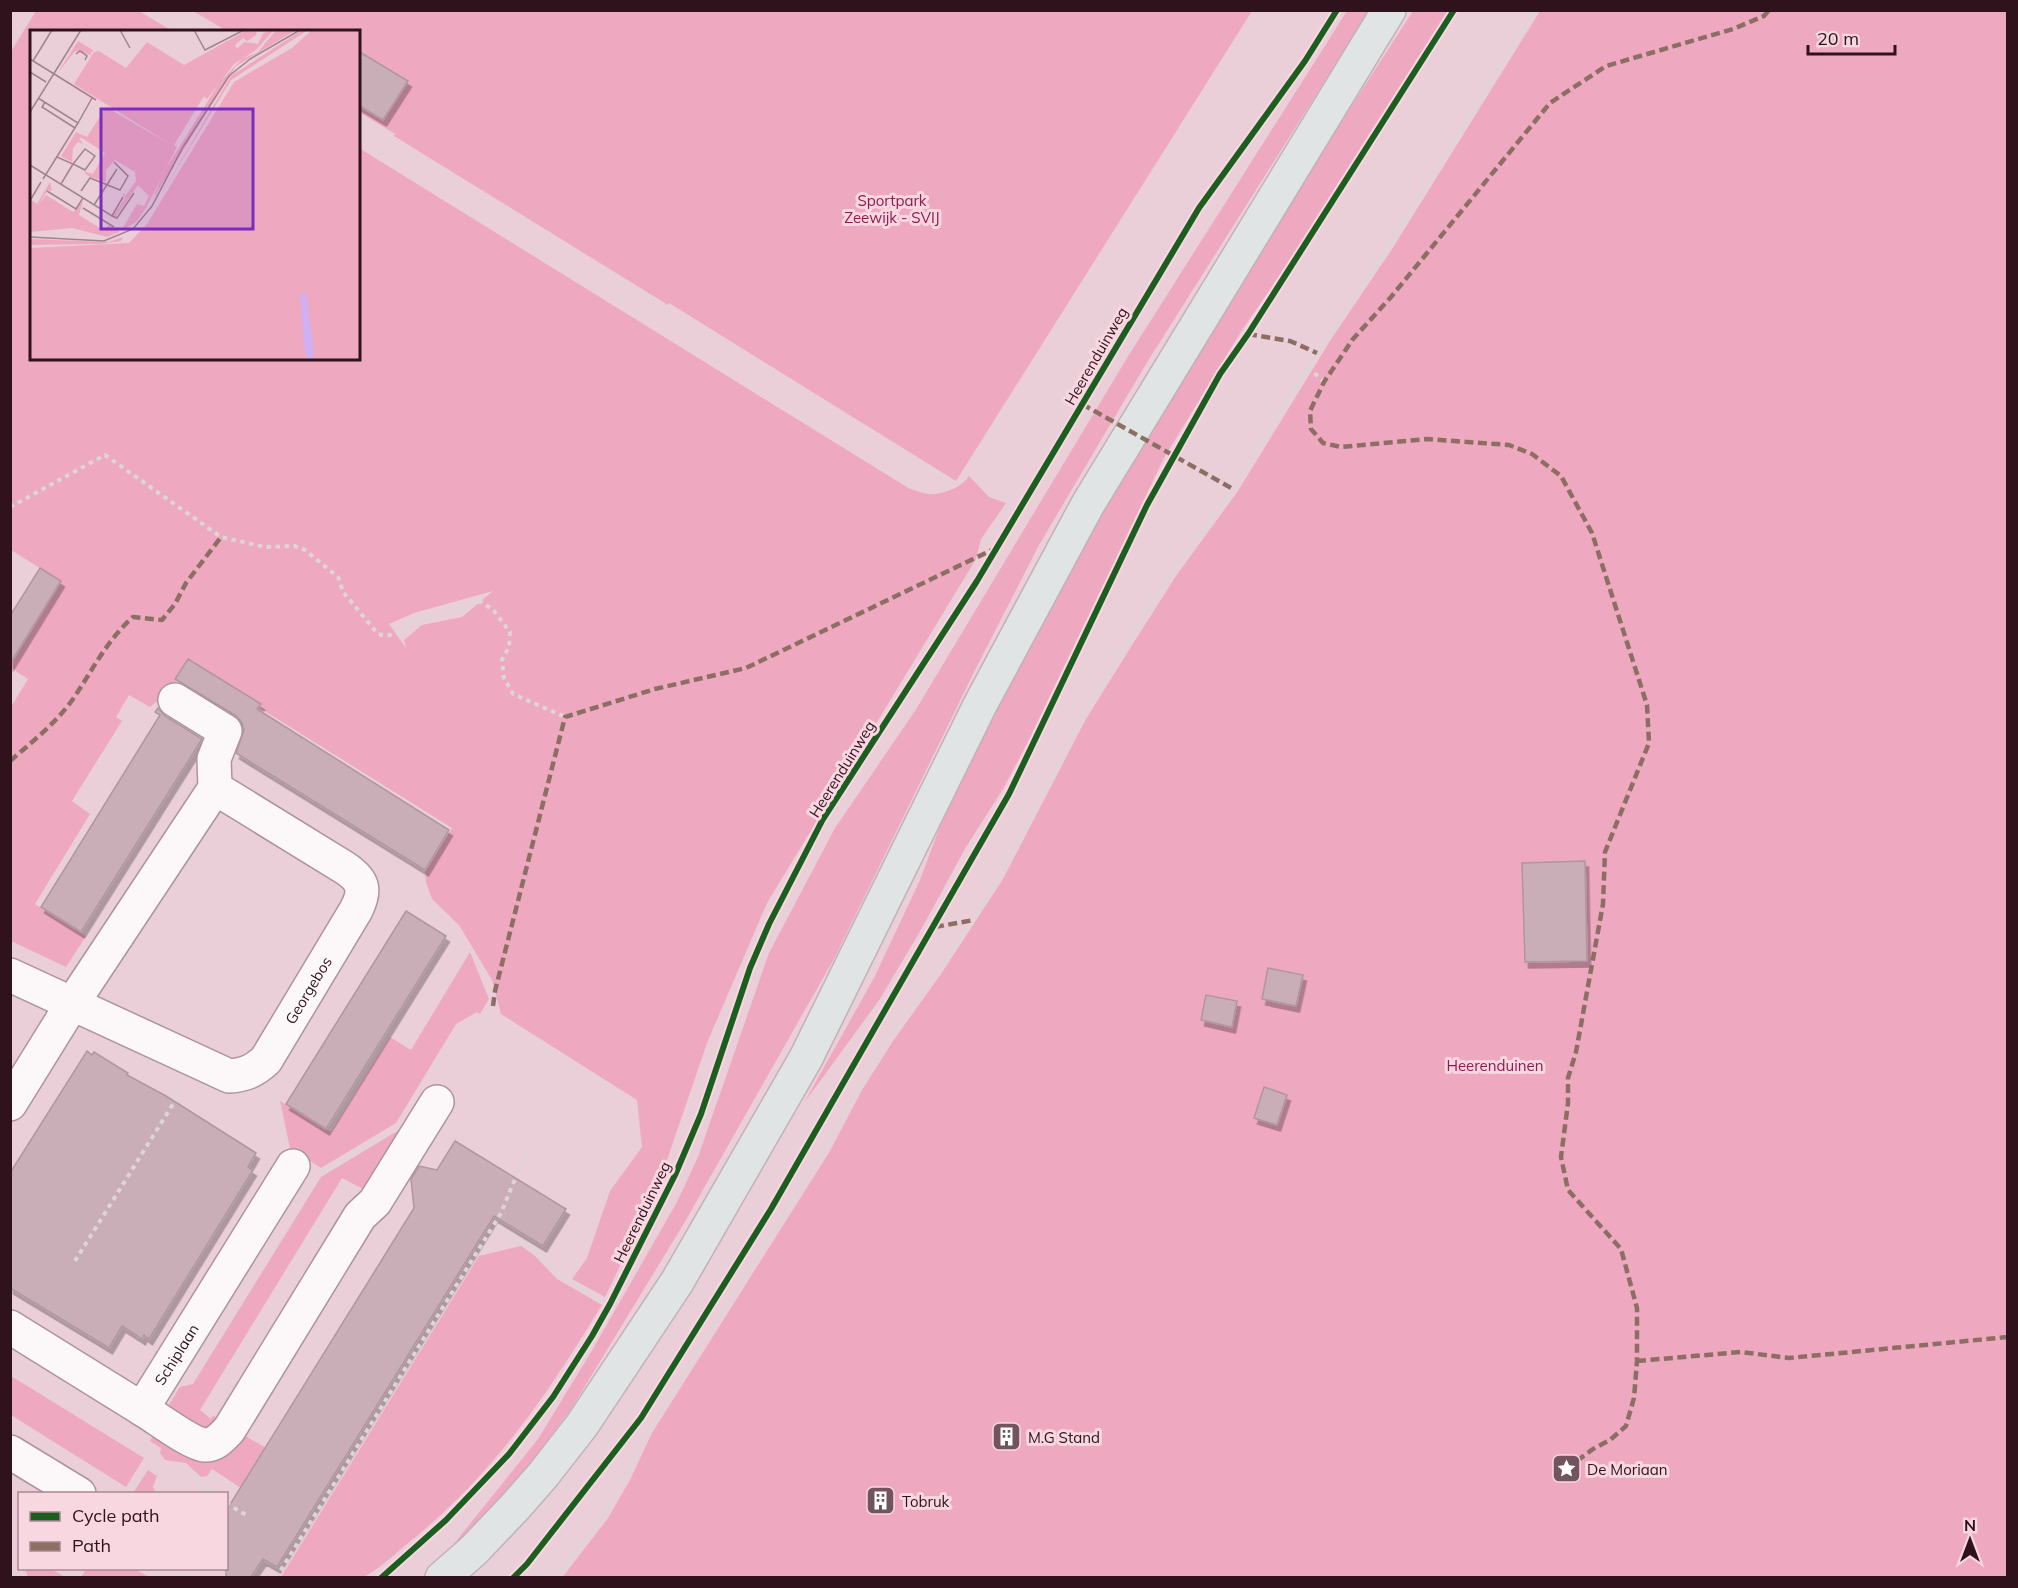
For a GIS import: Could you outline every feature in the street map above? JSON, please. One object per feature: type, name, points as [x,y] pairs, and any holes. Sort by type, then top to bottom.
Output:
[{"type":"main road","points":[[442,1578],[498,1525],[582,1425],[677,1282],[806,1058],[980,705],[1088,504],[1389,10]]},
{"type":"street","points":[[10,1104],[72,1004],[214,788],[214,759],[225,731],[175,700]]},
{"type":"street","name":"Georgebos","points":[[214,788],[356,875],[362,886],[362,899],[356,910],[266,1060],[254,1070],[242,1075]]},
{"type":"street","points":[[10,975],[198,1063],[229,1076],[242,1075]]},
{"type":"street","points":[[10,1327],[195,1442],[207,1445],[218,1441],[229,1430],[360,1216],[375,1202],[437,1102]]},
{"type":"street","name":"Schiplaan","points":[[142,1409],[295,1163]]},
{"type":"street","points":[[10,1452],[76,1492]]},
{"type":"path","points":[[556,1578],[608,1509],[658,1414],[818,1158],[885,1043],[974,920],[1031,817],[1080,718],[1138,625],[1172,572],[1233,489],[1308,367],[1389,245],[1535,10]]},
{"type":"path","points":[[1308,367],[1324,382]]},
{"type":"path","points":[[10,507],[105,455],[221,537],[265,547],[294,546],[305,550],[338,577],[343,592],[378,634],[386,636],[398,633],[411,622],[435,616],[468,602],[482,602],[494,611],[510,632],[509,647],[502,660],[504,678],[513,694],[565,717]]},
{"type":"path","points":[[75,1261],[198,1063]]},
{"type":"path","points":[[242,1075],[275,1098],[285,1152],[295,1163],[320,1173],[381,1135]]},
{"type":"path","points":[[276,1578],[501,1213],[525,1155]]},
{"type":"path","points":[[493,1226],[536,1252],[559,1276],[610,1304]]},
{"type":"path","points":[[605,1312],[615,1294]]},
{"type":"path","points":[[228,1504],[246,1515]]},
{"type":"path","points":[[10,1574],[15,1578]]},
{"type":"green space","points":[[36,11],[139,11],[170,30],[30,30],[30,360],[360,360],[360,149],[910,489],[927,494],[940,493],[952,490],[969,476],[989,497],[1006,503],[981,539],[976,559],[767,903],[707,1043],[666,1163],[646,1212],[605,1297],[572,1279],[587,1258],[610,1191],[642,1147],[637,1100],[501,1014],[492,980],[459,925],[432,899],[426,882],[425,872],[452,828],[189,664],[173,689],[150,707],[129,695],[116,717],[122,721],[72,801],[90,814],[35,904],[86,936],[66,967],[11,941],[11,707],[28,679],[11,668],[11,662],[61,581],[11,550],[10,53]],"holes":[[[493,591],[462,617],[422,625],[404,640],[406,648],[389,624],[414,613]]]},
{"type":"green space","name":"Sportpark Zeewijk - SVIJ","points":[[193,11],[1252,11],[956,481],[394,136],[395,134],[360,113],[360,30],[225,30]]},
{"type":"green space","points":[[1347,11],[1369,11],[1146,364],[1039,545],[974,672],[835,957],[683,1225],[571,1409],[495,1511],[441,1560],[538,1439],[590,1354],[677,1202],[698,1157],[769,953],[835,828],[915,711],[1127,358]]},
{"type":"green space","points":[[1413,11],[1453,11],[1242,330],[1164,458],[1028,742],[1003,789],[966,847],[880,999],[804,1103],[874,978],[920,880],[961,770],[1075,550],[1294,195]]},
{"type":"green space","name":"Heerenduinen","points":[[1540,11],[2007,11],[2007,1577],[562,1578],[608,1518],[630,1480],[652,1433],[830,1151],[862,1090],[1003,879],[1086,719],[1129,650],[1176,576],[1238,491],[1330,341],[1394,246]]},
{"type":"green space","points":[[470,952],[489,999],[480,1014],[477,1012],[456,1024],[396,1123],[321,1168],[290,1148],[280,1101],[331,1132],[390,1037],[411,1050]]},
{"type":"green space","points":[[404,1127],[366,1196],[361,1192],[363,1189],[342,1178],[200,1410],[211,1419],[213,1415],[218,1419],[209,1431],[165,1411],[180,1387],[193,1384],[321,1177]]},
{"type":"green space","points":[[521,1246],[534,1255],[557,1279],[602,1305],[538,1403],[515,1434],[466,1491],[438,1518],[374,1571],[363,1577],[348,1579],[281,1577],[479,1256]]},
{"type":"green space","points":[[11,1376],[144,1458],[126,1487],[11,1415]]},
{"type":"green space","points":[[155,1432],[242,1434],[266,1448],[241,1488],[212,1469],[207,1476],[201,1477],[186,1463],[165,1460],[160,1453],[161,1448],[150,1441]]},
{"type":"green space","points":[[148,1470],[157,1476],[153,1487],[156,1492],[134,1492]]},
{"type":"green space","points":[[25,1570],[53,1570],[65,1577],[28,1577]]},
{"type":"green space","points":[[86,1570],[137,1570],[149,1577],[81,1577]]},
{"type":"building","points":[[360,52],[408,81],[383,120],[360,106]]},
{"type":"building","points":[[40,568],[61,581],[10,664],[10,616]]},
{"type":"building","points":[[188,659],[261,704],[257,709],[449,830],[425,870],[236,753],[244,730],[241,721],[235,715],[175,679]]},
{"type":"building","points":[[158,708],[165,716],[202,739],[81,932],[41,907],[160,715],[155,712]]},
{"type":"building","points":[[1585,861],[1587,961],[1525,962],[1522,863]]},
{"type":"building","points":[[406,911],[446,936],[326,1129],[286,1104]]},
{"type":"building","points":[[1268,968],[1303,975],[1296,1006],[1262,999]]},
{"type":"building","points":[[1206,995],[1237,1001],[1232,1027],[1201,1020]]},
{"type":"building","points":[[87,1051],[92,1055],[94,1052],[128,1073],[127,1075],[166,1096],[256,1153],[248,1167],[253,1170],[149,1339],[144,1335],[142,1339],[122,1326],[109,1348],[10,1288],[10,1173]]},
{"type":"building","points":[[1264,1087],[1287,1095],[1277,1125],[1254,1118]]},
{"type":"building","points":[[455,1141],[566,1209],[543,1246],[494,1216],[277,1567],[263,1559],[250,1578],[226,1578],[228,1508],[414,1208],[411,1179],[419,1166],[437,1170]]},
{"type":"marked path","points":[[1566,1469],[1593,1449],[1610,1440],[1626,1426],[1634,1398],[1637,1308],[1621,1249],[1568,1190],[1561,1157],[1568,1103],[1568,1078],[1576,1052],[1603,904],[1605,852],[1649,743],[1647,705],[1592,533],[1561,476],[1532,454],[1509,445],[1427,439],[1341,447],[1323,443],[1311,429],[1310,411],[1324,382],[1353,339],[1391,297],[1550,103],[1606,66],[1733,29],[1764,16],[1769,10]]},
{"type":"marked path","points":[[1248,334],[1290,341],[1317,353]]},
{"type":"marked path","points":[[1082,404],[1233,489]]},
{"type":"marked path","points":[[10,761],[66,708],[108,646],[133,617],[162,620],[175,604],[186,583],[221,537]]},
{"type":"marked path","points":[[493,1006],[565,717],[655,689],[746,668],[994,549]]},
{"type":"marked path","points":[[935,927],[974,920]]},
{"type":"marked path","points":[[1637,1361],[1741,1352],[1789,1358],[2008,1337]]},
{"type":"cycle path","name":"Heerenduinweg","points":[[381,1578],[446,1520],[509,1454],[553,1397],[592,1336],[675,1175],[701,1114],[750,968],[769,924],[823,819],[977,581],[1199,208],[1305,61],[1337,10]]},
{"type":"cycle path","points":[[513,1578],[527,1564],[641,1418],[771,1209],[1009,794],[1147,505],[1220,374],[1248,334],[1454,10]]},
{"type":"place","name":"M.G Stand","points":[[1007,1437]]},
{"type":"place","name":"De Moriaan","points":[[1566,1469]]},
{"type":"place","name":"Tobruk","points":[[881,1501]]}]
